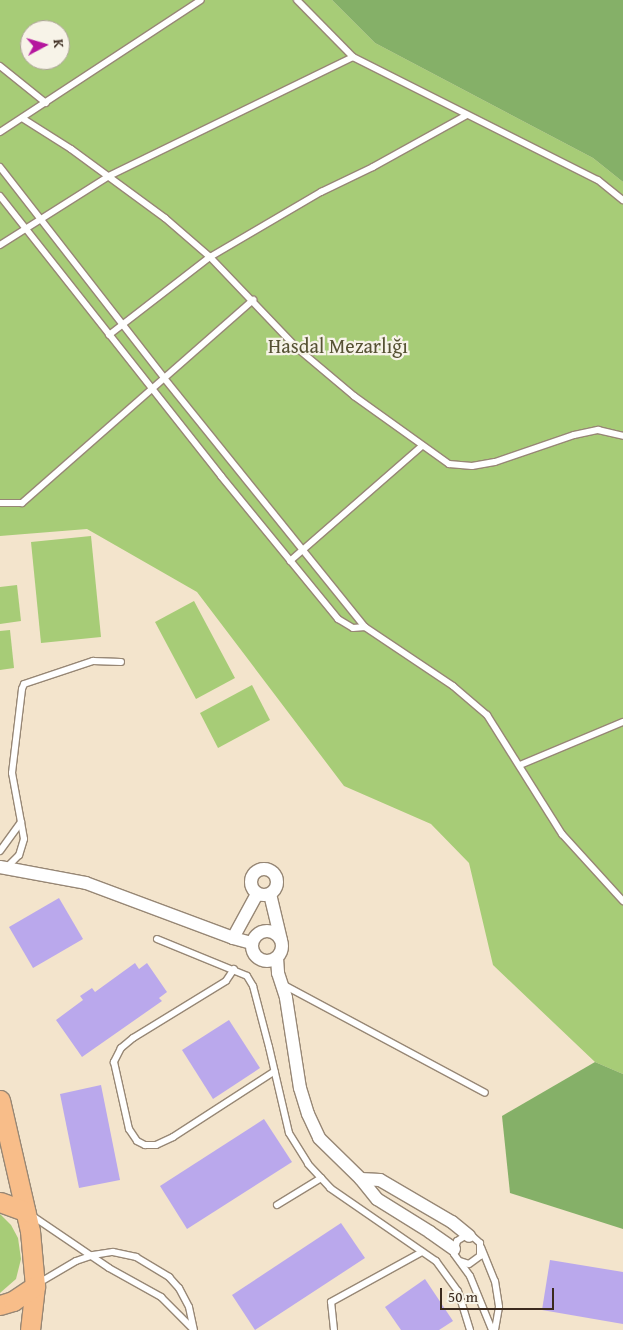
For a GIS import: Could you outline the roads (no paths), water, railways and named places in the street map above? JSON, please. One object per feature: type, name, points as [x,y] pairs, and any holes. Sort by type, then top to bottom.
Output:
[{"type":"main road","points":[[0,1100],[26,1211],[34,1262],[35,1286],[30,1330]]},
{"type":"main road","points":[[0,1202],[26,1211]]},
{"type":"main road","points":[[0,1305],[13,1301],[35,1286]]},
{"type":"street","points":[[2,867],[86,883],[233,938],[252,943]]},
{"type":"street","points":[[233,938],[264,894],[281,940],[282,950],[277,958],[268,962],[258,959],[252,951],[252,943],[255,937],[264,931],[274,933],[281,940]]},
{"type":"street","points":[[277,958],[300,1088],[308,1114],[319,1138],[377,1199],[454,1249]]},
{"type":"street","points":[[361,1180],[380,1180],[452,1222],[469,1236]]},
{"type":"lane","points":[[0,132],[201,0]]},
{"type":"lane","points":[[298,0],[353,57],[407,82],[467,115],[598,180],[623,200]]},
{"type":"lane","points":[[0,245],[109,176],[353,57]]},
{"type":"lane","points":[[0,66],[46,103]]},
{"type":"lane","points":[[109,335],[210,257],[321,192],[373,167],[467,115]]},
{"type":"lane","points":[[22,118],[109,176],[165,218],[210,257],[297,348],[354,396],[449,464],[472,466],[496,462],[574,435],[598,430],[623,436]]},
{"type":"lane","points":[[0,166],[122,325],[365,627],[453,686],[487,715],[562,834],[623,901]]},
{"type":"lane","points":[[0,196],[152,389],[338,619],[353,628],[365,627]]},
{"type":"lane","points":[[0,503],[22,503],[252,300]]},
{"type":"lane","points":[[290,560],[422,446]]},
{"type":"lane","points":[[2,867],[19,855],[24,831],[12,772],[24,684],[93,661],[121,662]]},
{"type":"lane","points":[[520,765],[623,722]]},
{"type":"lane","points":[[0,851],[22,822]]},
{"type":"lane","points":[[157,939],[234,969],[247,976],[253,986],[289,1134],[308,1164],[321,1178],[354,1206],[436,1261],[458,1291],[470,1330]]},
{"type":"lane","points":[[234,969],[226,981],[132,1038],[121,1048],[114,1062],[129,1129],[137,1140],[145,1145],[156,1145],[173,1137],[274,1071]]},
{"type":"lane","points":[[281,984],[485,1093]]},
{"type":"lane","points":[[277,1206],[321,1178]]},
{"type":"lane","points":[[26,1211],[93,1255],[109,1268],[161,1296],[194,1330],[189,1307],[179,1288],[169,1277],[136,1257],[113,1252],[93,1255],[76,1261],[35,1286]]},
{"type":"lane","points":[[469,1236],[477,1240],[481,1247],[495,1282],[499,1307],[494,1330],[478,1291],[454,1249],[457,1241],[469,1236]]},
{"type":"lane","points":[[460,1262],[473,1263],[480,1256],[481,1247]]},
{"type":"lane","points":[[334,1330],[331,1302],[422,1252]]},
{"type":"park label","name":"Hasdal Mezarlığı","points":[[338,345]]}]
